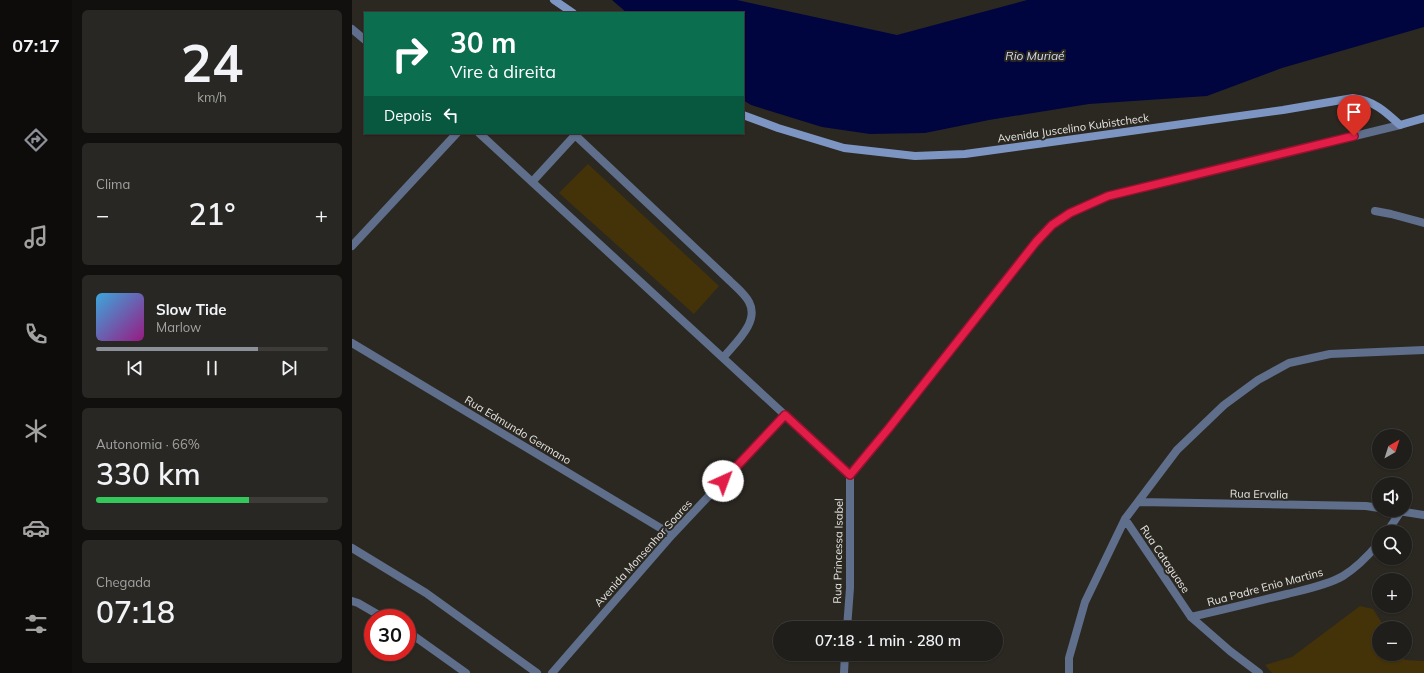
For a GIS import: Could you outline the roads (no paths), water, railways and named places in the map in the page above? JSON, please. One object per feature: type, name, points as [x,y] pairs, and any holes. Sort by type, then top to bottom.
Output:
[{"type":"street","points":[[554,0],[572,12]]},
{"type":"street","points":[[352,29],[364,39]]},
{"type":"street","name":"Avenida Juscelino Kubistcheck","points":[[744,115],[778,128],[844,148],[915,156],[965,154],[1283,110],[1353,98],[1362,99],[1378,105],[1400,125]]},
{"type":"street","points":[[480,134],[850,475],[1036,242],[1052,225],[1070,213],[1108,196],[1424,118]]},
{"type":"street","points":[[352,246],[455,134]]},
{"type":"street","points":[[532,182],[576,134],[749,301],[752,310],[751,320],[745,332],[723,358]]},
{"type":"street","points":[[1375,211],[1424,223]]},
{"type":"street","name":"Rua Edmundo Germano","points":[[352,342],[672,536]]},
{"type":"street","points":[[1069,673],[1069,658],[1085,602],[1125,519],[1178,450],[1224,405],[1258,380],[1289,363],[1330,354],[1424,350]]},
{"type":"street","name":"Avenida Monsenhor Soares","points":[[552,673],[672,536],[785,415]]},
{"type":"street","name":"Rua Princessa Isabel","points":[[848,621],[850,588],[850,475]]},
{"type":"street","name":"Rua Ervalia","points":[[1138,502],[1372,507]]},
{"type":"street","points":[[1412,513],[1424,515]]},
{"type":"street","name":"Rua Cataguase","points":[[1125,519],[1191,617],[1230,651],[1259,673]]},
{"type":"street","points":[[352,548],[426,593],[537,673]]},
{"type":"street","name":"Rua Padre Enio Martins","points":[[1191,617],[1312,588],[1341,578],[1372,552]]},
{"type":"street","points":[[352,601],[368,609]]},
{"type":"street","points":[[416,637],[466,673]]},
{"type":"street","points":[[844,673],[845,661]]},
{"type":"water","name":"Rio Muriaé","points":[[612,0],[737,0],[897,35],[1027,0],[1424,0],[1424,27],[1282,68],[1207,96],[1089,104],[989,120],[925,133],[870,134],[822,127],[751,105],[744,101],[744,12],[626,12]]}]
